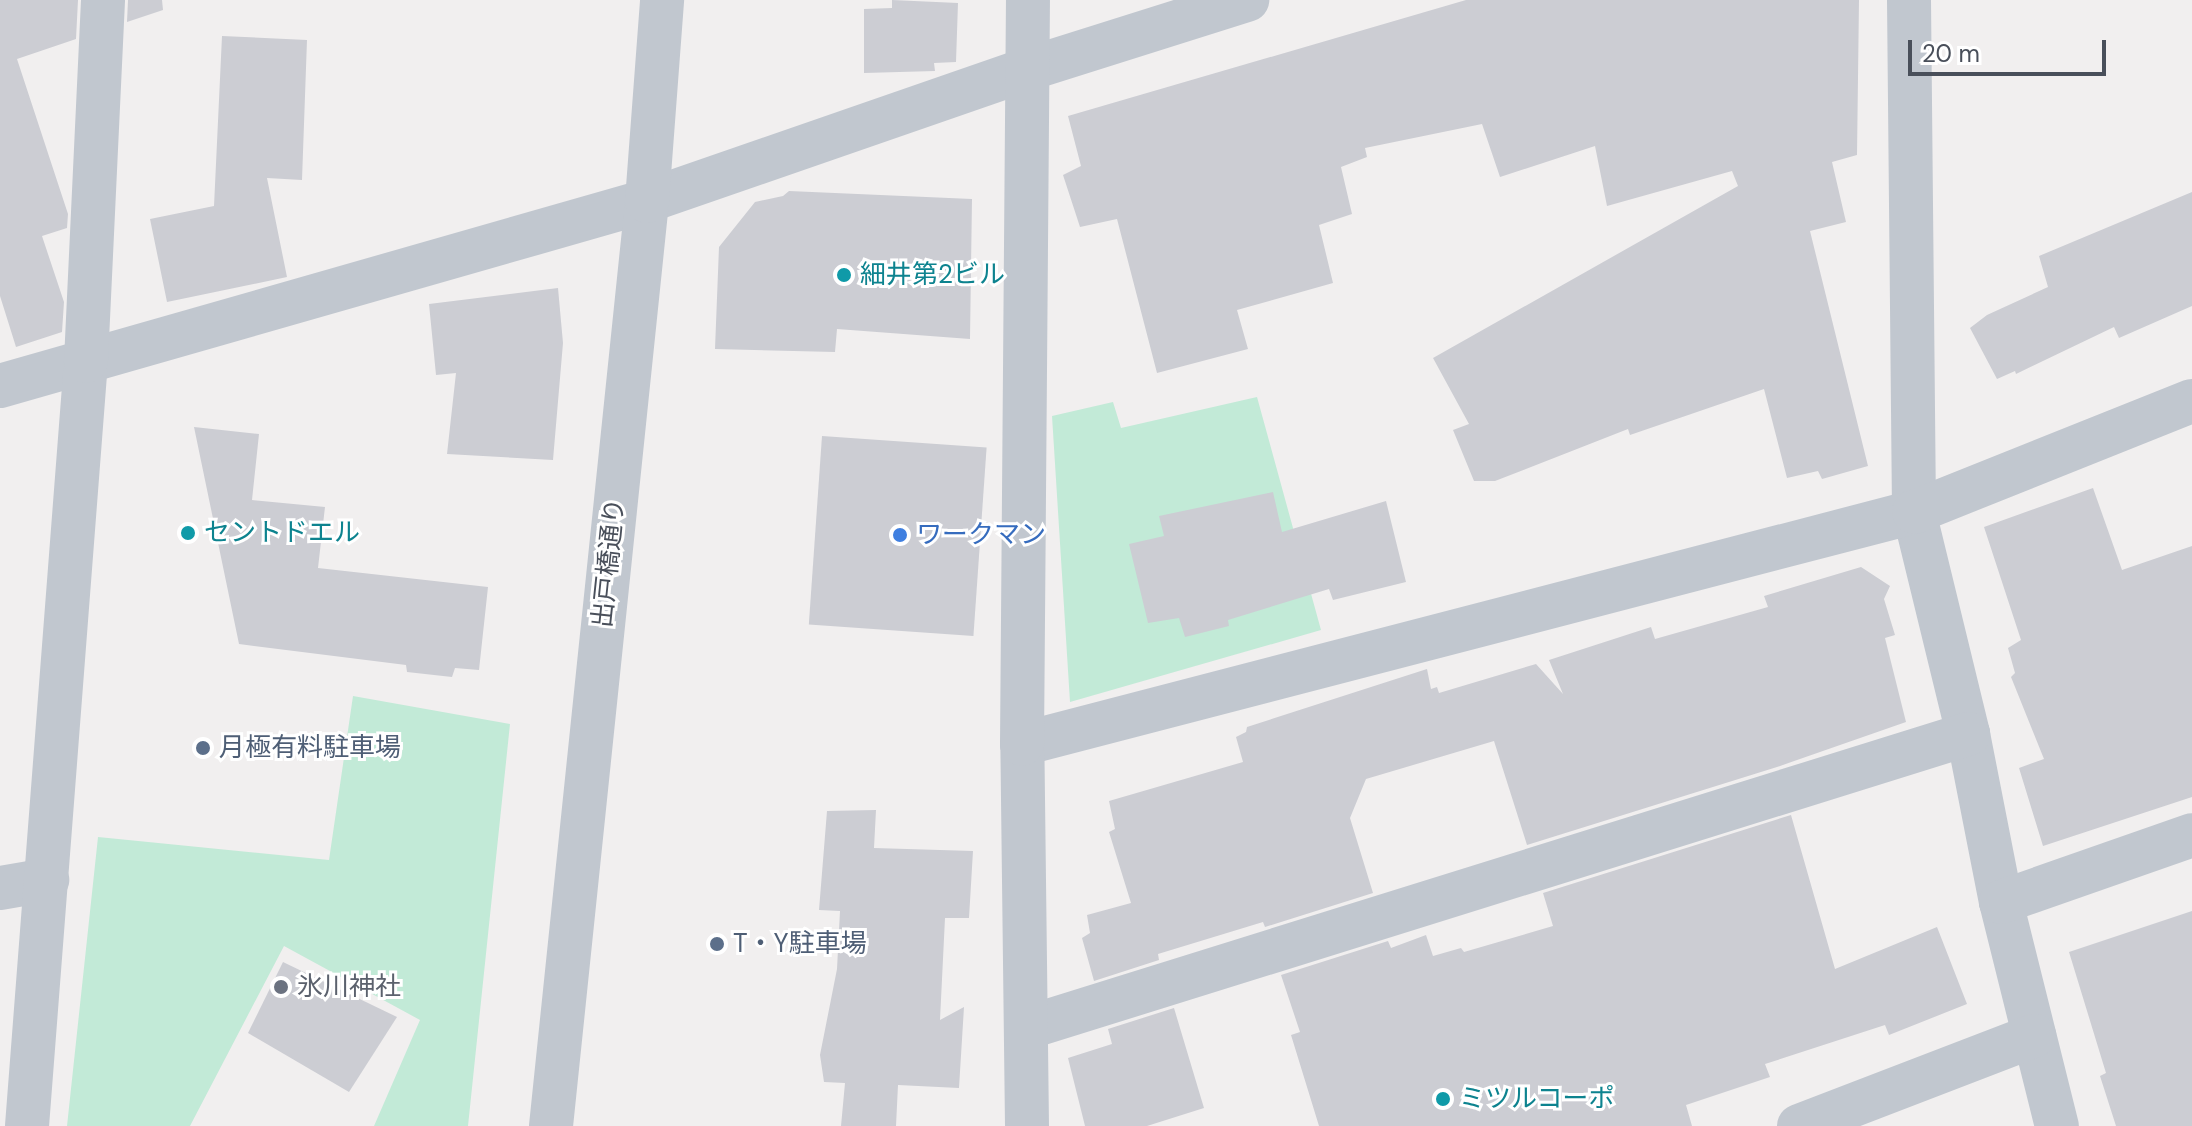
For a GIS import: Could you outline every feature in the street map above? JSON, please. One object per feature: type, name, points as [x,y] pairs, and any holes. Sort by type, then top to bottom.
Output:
[{"type":"street","points":[[27,1126],[86,361],[103,0]]},
{"type":"street","name":"出戸橋通り","points":[[551,1126],[647,201],[662,0]]},
{"type":"street","points":[[1027,1126],[1022,744],[1028,0]]},
{"type":"street","points":[[0,386],[647,201],[1028,69],[1247,0]]},
{"type":"street","points":[[1909,0],[1914,512],[1968,734],[2001,902],[2057,1126]]},
{"type":"street","points":[[1022,744],[1914,512],[2192,401]]},
{"type":"street","points":[[1026,1028],[1968,734]]},
{"type":"street","points":[[2001,902],[2192,835]]},
{"type":"street","points":[[0,888],[47,880]]},
{"type":"street","points":[[1799,1126],[2034,1036]]},
{"type":"green space","points":[[1257,397],[1321,630],[1070,702],[1052,416],[1113,402],[1121,428]]},
{"type":"green space","name":"氷川神社","points":[[353,696],[510,724],[468,1126],[374,1126],[420,1020],[284,946],[190,1126],[67,1126],[98,837],[329,860]]},
{"type":"building","points":[[0,0],[78,0],[76,39],[17,59],[68,214],[67,228],[42,236],[64,302],[62,332],[16,347],[0,296]]},
{"type":"building","points":[[128,0],[162,0],[163,10],[127,22]]},
{"type":"building","points":[[892,0],[958,3],[956,62],[934,63],[935,71],[864,73],[864,9],[892,8]]},
{"type":"building","points":[[1466,0],[1859,0],[1857,155],[1832,162],[1846,222],[1810,231],[1868,466],[1822,479],[1818,471],[1787,478],[1764,389],[1630,435],[1628,429],[1495,481],[1474,481],[1453,430],[1469,424],[1433,358],[1738,186],[1732,171],[1607,206],[1595,146],[1500,177],[1482,124],[1365,148],[1367,157],[1341,167],[1352,214],[1319,225],[1333,283],[1237,310],[1248,349],[1157,373],[1117,219],[1080,227],[1063,175],[1081,166],[1068,116]]},
{"type":"building","points":[[222,36],[307,40],[302,180],[267,178],[287,277],[167,302],[150,219],[214,206]]},
{"type":"building","name":"細井第2ビル","points":[[789,191],[972,199],[970,339],[837,329],[835,352],[715,349],[719,247],[755,202],[783,196]]},
{"type":"building","points":[[2192,192],[2192,306],[2119,338],[2114,327],[2016,374],[2015,371],[1997,379],[1970,328],[1987,315],[2048,287],[2039,256]]},
{"type":"building","points":[[558,288],[563,343],[553,460],[447,454],[456,373],[436,375],[429,304]]},
{"type":"building","points":[[194,427],[259,434],[252,500],[325,507],[318,568],[488,587],[479,670],[455,668],[452,677],[407,672],[406,665],[239,644]]},
{"type":"building","points":[[822,436],[987,448],[973,636],[809,625]]},
{"type":"building","points":[[2093,488],[2122,570],[2192,546],[2192,797],[2043,846],[2019,768],[2044,759],[2011,677],[2015,673],[2008,648],[2021,640],[1984,527]]},
{"type":"building","points":[[1273,492],[1282,532],[1386,501],[1406,582],[1333,600],[1329,589],[1228,620],[1229,626],[1185,637],[1179,618],[1148,623],[1129,544],[1164,536],[1159,516]]},
{"type":"building","points":[[1861,567],[1890,586],[1884,599],[1895,635],[1885,638],[1906,722],[1777,767],[1527,845],[1494,741],[1366,779],[1350,818],[1373,893],[1265,927],[1263,922],[1158,954],[1159,960],[1094,981],[1082,938],[1090,933],[1087,915],[1131,903],[1109,832],[1115,829],[1109,801],[1243,762],[1236,737],[1246,732],[1247,727],[1427,669],[1431,689],[1437,687],[1439,693],[1536,664],[1563,694],[1549,660],[1651,627],[1655,639],[1768,607],[1764,596]]},
{"type":"building","points":[[876,810],[874,848],[973,851],[969,918],[945,918],[940,1020],[964,1007],[959,1088],[898,1085],[896,1126],[841,1126],[845,1083],[824,1082],[820,1055],[837,969],[840,911],[819,910],[827,811]]},
{"type":"building","points":[[1791,815],[1835,969],[1937,927],[1967,1004],[1889,1035],[1885,1025],[1765,1064],[1770,1077],[1686,1105],[1692,1126],[1319,1126],[1291,1035],[1300,1032],[1281,975],[1388,941],[1391,948],[1426,935],[1433,956],[1461,948],[1464,952],[1553,926],[1543,893]]},
{"type":"building","points":[[2192,911],[2192,1126],[2116,1126],[2100,1076],[2106,1073],[2069,952]]},
{"type":"building","points":[[283,962],[397,1017],[349,1092],[248,1033]]},
{"type":"building","points":[[1174,1008],[1204,1108],[1147,1126],[1085,1126],[1068,1058],[1112,1044],[1108,1029]]},
{"type":"place","name":"細井第2ビル","points":[[844,275]]},
{"type":"place","name":"セントドエル","points":[[188,533]]},
{"type":"place","name":"ワークマン","points":[[900,535]]},
{"type":"place","name":"月極有料駐車場","points":[[203,748]]},
{"type":"place","name":"T・Y駐車場","points":[[717,944]]},
{"type":"place","name":"氷川神社","points":[[281,987]]},
{"type":"place","name":"ミツルコーポ","points":[[1443,1099]]}]
